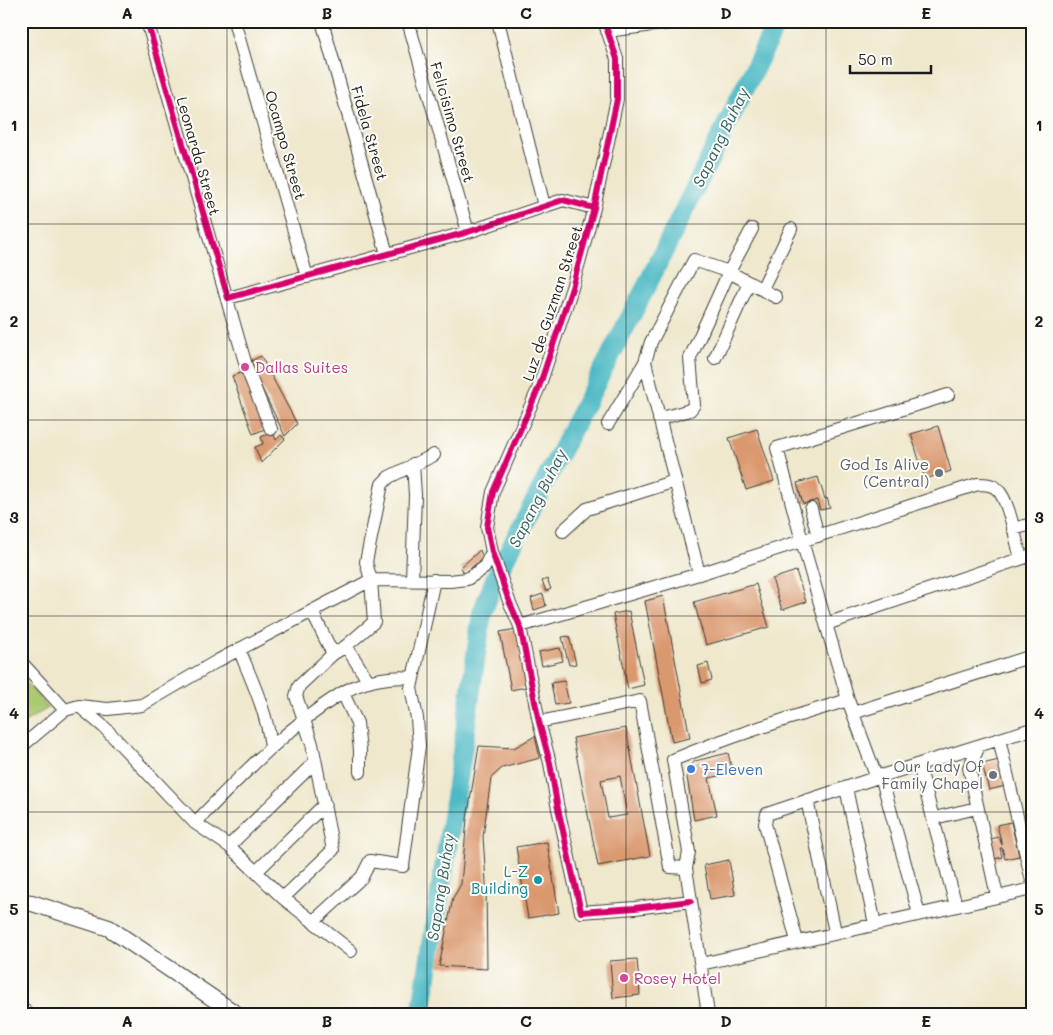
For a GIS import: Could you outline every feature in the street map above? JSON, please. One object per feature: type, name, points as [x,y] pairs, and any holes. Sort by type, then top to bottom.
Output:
[{"type":"main road","points":[[21,902],[32,903],[109,928],[236,1014]]},
{"type":"street","name":"Leonarda Street","points":[[147,21],[247,369],[271,429]]},
{"type":"street","name":"Ocampo Street","points":[[234,21],[307,277]]},
{"type":"street","name":"Fidela Street","points":[[322,21],[387,254]]},
{"type":"street","name":"Felicisimo Street","points":[[408,21],[468,232]]},
{"type":"street","points":[[498,21],[544,206]]},
{"type":"street","points":[[606,26],[684,21]]},
{"type":"street","name":"Luz de Guzman Street","points":[[494,556],[487,527],[493,492],[539,387],[572,288],[594,208],[617,99],[617,60],[606,26]]},
{"type":"street","points":[[228,298],[468,232],[563,200],[594,208]]},
{"type":"street","points":[[659,419],[690,410],[694,405],[690,358],[729,272],[752,229]]},
{"type":"street","points":[[762,289],[791,229]]},
{"type":"street","points":[[608,424],[645,362],[651,342],[694,260],[729,272],[776,297]]},
{"type":"street","points":[[715,358],[749,282]]},
{"type":"street","points":[[645,362],[699,574]]},
{"type":"street","points":[[919,914],[881,776],[875,773],[848,700],[776,448],[948,395]]},
{"type":"street","points":[[283,898],[333,850],[312,744],[296,696],[299,686],[333,654],[346,646],[374,622],[371,580],[366,562],[382,484],[389,477],[434,455]]},
{"type":"street","points":[[412,580],[415,495],[413,464]]},
{"type":"street","points":[[563,531],[587,509],[675,481]]},
{"type":"street","points":[[520,626],[699,574],[978,484],[987,484],[996,488],[1003,496],[1013,529],[1026,556],[826,624]]},
{"type":"street","points":[[811,509],[818,536]]},
{"type":"street","points":[[1013,529],[1032,524]]},
{"type":"street","points":[[21,747],[65,710],[79,706],[108,710],[142,705],[239,649],[371,580],[467,579],[484,568],[494,556]]},
{"type":"street","points":[[494,556],[509,601],[520,626],[581,912],[691,901]]},
{"type":"street","points":[[313,922],[362,877],[370,861],[403,866],[419,746],[417,718],[411,688],[412,678],[434,580]]},
{"type":"street","points":[[312,612],[333,654]]},
{"type":"street","points":[[346,646],[369,682]]},
{"type":"street","points":[[239,649],[255,686],[269,727],[271,746]]},
{"type":"street","points":[[853,713],[1032,656]]},
{"type":"street","points":[[21,662],[65,710]]},
{"type":"street","points":[[195,822],[271,746],[343,692],[369,682],[399,676],[412,678]]},
{"type":"street","points":[[343,692],[357,723],[360,772]]},
{"type":"street","points":[[708,1014],[686,868],[688,852],[673,760],[736,736],[848,700]]},
{"type":"street","points":[[540,722],[640,701],[670,867],[686,868]]},
{"type":"street","points":[[79,706],[105,728],[195,822],[229,846],[283,898],[351,951]]},
{"type":"street","points":[[797,941],[765,824],[767,814],[1032,729]]},
{"type":"street","points":[[999,739],[1032,881]]},
{"type":"street","points":[[979,746],[969,768],[997,896]]},
{"type":"street","points":[[229,846],[315,762]]},
{"type":"street","points":[[919,765],[956,906]]},
{"type":"street","points":[[846,788],[876,924]]},
{"type":"street","points":[[807,800],[835,932]]},
{"type":"street","points":[[256,872],[325,804]]},
{"type":"street","points":[[934,818],[977,808]]},
{"type":"street","points":[[701,964],[835,932],[1032,889]]},
{"type":"street","points":[[21,1007],[28,1014]]},
{"type":"green space","points":[[21,677],[48,708],[21,724]]},
{"type":"building","points":[[261,356],[297,424],[285,436],[249,362]]},
{"type":"building","points":[[240,373],[249,381],[267,428],[253,434],[232,376]]},
{"type":"building","points":[[938,426],[951,471],[925,479],[911,434]]},
{"type":"building","points":[[757,429],[774,481],[746,490],[729,438]]},
{"type":"building","points":[[273,432],[276,440],[281,435],[285,439],[261,463],[255,447],[263,444],[261,437]]},
{"type":"building","points":[[818,477],[830,508],[820,510],[817,500],[803,504],[797,483]]},
{"type":"building","points":[[480,550],[483,558],[464,574],[461,567]]},
{"type":"building","points":[[796,571],[806,602],[782,610],[772,579]]},
{"type":"building","points":[[547,579],[551,589],[546,591],[542,581]]},
{"type":"building","points":[[756,584],[769,627],[706,645],[694,602]]},
{"type":"building","points":[[543,594],[546,606],[534,610],[531,598]]},
{"type":"building","points":[[663,596],[690,738],[672,742],[645,601]]},
{"type":"building","points":[[629,611],[644,685],[628,689],[613,614]]},
{"type":"building","points":[[516,629],[526,687],[511,690],[500,632]]},
{"type":"building","points":[[569,636],[576,664],[569,665],[562,637]]},
{"type":"building","points":[[560,648],[563,661],[542,666],[539,652]]},
{"type":"building","points":[[708,663],[712,680],[702,683],[698,666]]},
{"type":"building","points":[[564,681],[569,703],[555,705],[551,683]]},
{"type":"building","points":[[626,728],[650,856],[598,866],[573,738]],"holes":[[[620,776],[627,815],[608,818],[601,780]]]},
{"type":"building","points":[[535,736],[540,758],[502,768],[491,778],[483,837],[486,882],[487,969],[439,966],[453,898],[461,884],[467,819],[479,746],[514,748]]},
{"type":"building","points":[[728,753],[733,773],[709,778],[717,815],[694,820],[686,771],[695,761]]},
{"type":"building","points":[[999,760],[1005,786],[989,790],[982,764]]},
{"type":"building","points":[[1011,822],[1019,856],[1005,859],[1002,848],[1000,848],[1002,857],[991,860],[986,840],[999,837],[1002,845],[997,825]]},
{"type":"building","name":"L-Z Building","points":[[547,842],[559,913],[528,918],[516,847]]},
{"type":"building","points":[[729,860],[735,895],[710,899],[704,865]]},
{"type":"building","points":[[637,959],[640,995],[613,998],[610,961]]},
{"type":"waterway","name":"Sapang Buhay","points":[[421,1014],[482,613],[496,576],[647,285],[771,35],[770,21]]},
{"type":"cycle path","points":[[147,21],[228,298],[468,232],[563,200],[594,208]]},
{"type":"cycle path","points":[[604,21],[617,59],[617,99],[594,208],[572,288],[539,387],[493,492],[487,527],[492,552],[520,626],[581,912],[691,901]]},
{"type":"place","name":"Dallas Suites","points":[[245,367]]},
{"type":"place","name":"God Is Alive (Central)","points":[[939,473]]},
{"type":"place","name":"7-Eleven","points":[[691,769]]},
{"type":"place","name":"Our Lady Of Family Chapel","points":[[993,775]]},
{"type":"place","name":"L-Z Building","points":[[538,880]]},
{"type":"place","name":"Rosey Hotel","points":[[624,978]]}]
